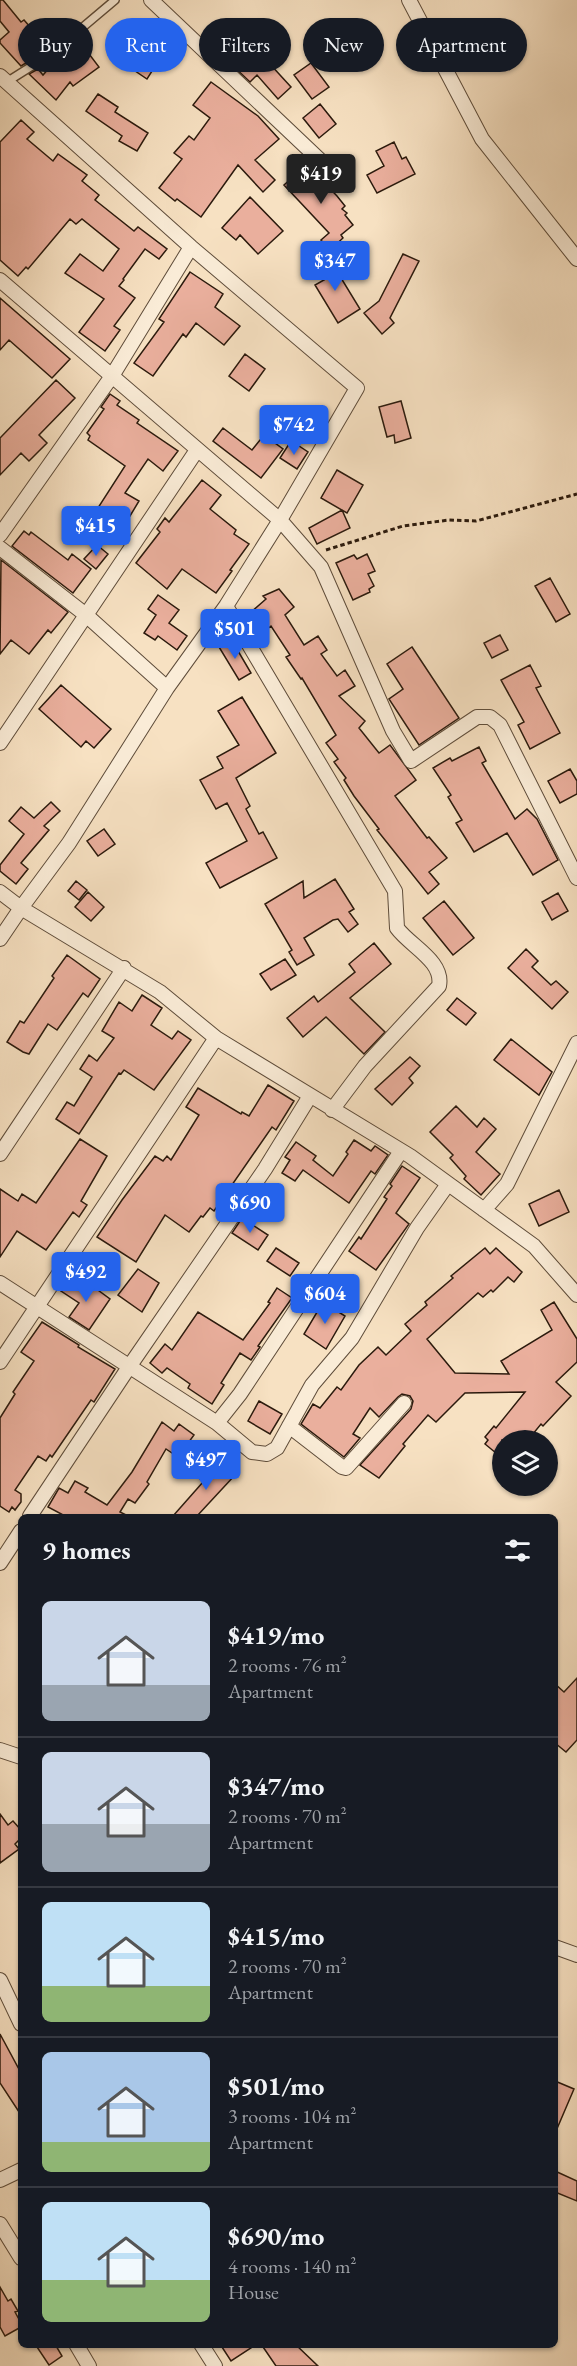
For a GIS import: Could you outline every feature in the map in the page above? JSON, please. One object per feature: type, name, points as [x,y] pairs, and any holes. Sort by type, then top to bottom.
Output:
[{"type":"street","points":[[152,0],[343,182]]},
{"type":"street","points":[[409,0],[482,139],[577,259]]},
{"type":"street","points":[[0,939],[69,843],[167,688],[226,606],[280,520],[357,388],[191,247],[2,81]]},
{"type":"street","points":[[0,535],[112,376],[191,247]]},
{"type":"street","points":[[0,280],[280,520],[310,554],[321,567],[393,731],[411,760],[477,717],[490,717],[500,725],[577,878]]},
{"type":"street","points":[[0,743],[197,450]]},
{"type":"street","points":[[0,548],[86,615],[167,688]]},
{"type":"street","points":[[226,606],[395,891],[397,928],[436,966],[441,977],[439,986],[365,1066],[332,1110]]},
{"type":"street","points":[[0,892],[21,908],[124,968],[160,992],[216,1038],[401,1151],[534,1246],[577,1295]]},
{"type":"street","points":[[0,1154],[124,968]]},
{"type":"street","points":[[0,1362],[216,1038]]},
{"type":"street","points":[[484,1210],[507,1184],[577,1043]]},
{"type":"street","points":[[31,1514],[264,1169],[310,1096]]},
{"type":"street","points":[[217,1423],[240,1394],[401,1151]]},
{"type":"street","points":[[0,1283],[217,1423],[252,1452],[267,1454],[277,1448],[312,1385],[352,1338],[417,1228],[448,1184]]},
{"type":"street","points":[[289,1426],[346,1468],[404,1403]]},
{"type":"street","points":[[0,1563],[18,1536]]},
{"type":"street","points":[[0,1750],[18,1756]]},
{"type":"street","points":[[558,1948],[577,1955]]},
{"type":"street","points":[[0,1980],[18,2018]]},
{"type":"street","points":[[0,2180],[18,2171]]},
{"type":"street","points":[[0,2224],[18,2253]]},
{"type":"street","points":[[78,2348],[89,2366]]},
{"type":"street","points":[[203,2348],[214,2366]]},
{"type":"lane","points":[[2,81],[51,54],[115,0]]},
{"type":"path","points":[[310,554],[403,526],[448,520],[476,521],[577,494]]},
{"type":"building","points":[[0,0],[3,0],[18,18],[18,63],[0,43],[0,40],[9,32],[0,21]]},
{"type":"building","points":[[93,59],[99,67],[93,71]]},
{"type":"building","points":[[303,69],[303,72],[318,72],[329,87],[312,99],[294,75]]},
{"type":"building","points":[[40,72],[43,75],[46,72],[92,72],[73,86],[70,82],[56,100],[29,74]]},
{"type":"building","points":[[137,72],[151,72],[147,79]]},
{"type":"building","points":[[240,72],[277,72],[291,87],[278,99],[257,75],[250,82]]},
{"type":"building","points":[[211,82],[258,116],[279,139],[255,160],[275,180],[263,192],[238,165],[201,217],[159,188],[182,159],[174,153],[189,136],[194,140],[210,118],[193,105]]},
{"type":"building","points":[[98,94],[118,107],[115,112],[148,133],[137,151],[119,141],[122,136],[86,111]]},
{"type":"building","points":[[320,104],[336,124],[319,138],[303,118]]},
{"type":"building","points":[[21,120],[34,132],[27,139],[53,161],[58,154],[87,175],[82,181],[99,195],[95,200],[134,231],[138,227],[167,249],[159,259],[145,249],[123,279],[119,286],[135,298],[114,326],[120,330],[105,351],[79,332],[104,299],[65,273],[80,254],[103,271],[119,249],[82,219],[76,224],[70,219],[28,269],[26,267],[18,276],[0,260],[0,142]]},
{"type":"building","points":[[394,142],[402,159],[406,157],[415,174],[377,193],[367,175],[384,166],[376,151]]},
{"type":"building","points":[[303,168],[307,172],[311,169],[337,196],[345,206],[342,209],[347,213],[345,215],[353,225],[341,235],[343,238],[330,250],[321,240],[329,233],[284,185]]},
{"type":"building","points":[[250,197],[283,231],[258,254],[240,235],[236,240],[222,228]]},
{"type":"building","points":[[403,254],[419,261],[390,318],[394,323],[382,334],[364,313],[379,301]]},
{"type":"building","points":[[327,255],[360,309],[338,323],[315,285],[324,280],[320,274],[323,273],[316,263]]},
{"type":"building","points":[[190,272],[223,294],[215,307],[240,326],[224,345],[196,323],[186,337],[183,334],[153,376],[134,363],[164,322],[159,319]]},
{"type":"building","points":[[0,298],[70,359],[52,378],[9,340],[0,350]]},
{"type":"building","points":[[245,354],[265,369],[249,391],[229,376]]},
{"type":"building","points":[[56,380],[75,398],[39,435],[47,443],[29,461],[21,453],[0,475],[0,438]]},
{"type":"building","points":[[110,394],[120,401],[117,405],[139,420],[137,423],[178,451],[163,471],[148,459],[125,493],[139,501],[130,516],[124,513],[121,518],[118,516],[103,538],[80,523],[91,508],[96,511],[125,466],[88,440],[90,436],[87,433],[104,409],[101,407]]},
{"type":"building","points":[[401,401],[411,438],[395,443],[394,435],[387,437],[379,407]]},
{"type":"building","points":[[223,428],[252,450],[264,435],[283,449],[261,478],[213,441]]},
{"type":"building","points":[[289,444],[294,447],[296,444],[308,452],[297,469],[280,458]]},
{"type":"building","points":[[337,470],[363,485],[347,513],[321,498]]},
{"type":"building","points":[[202,480],[221,495],[210,509],[236,530],[234,534],[249,544],[216,593],[182,569],[167,589],[136,563],[160,532],[157,529],[165,518],[169,522]]},
{"type":"building","points":[[342,510],[350,528],[317,544],[309,528]]},
{"type":"building","points":[[24,531],[29,535],[31,532],[68,560],[72,554],[91,569],[73,593],[12,546]]},
{"type":"building","points":[[97,545],[108,554],[96,569],[84,559]]},
{"type":"building","points":[[367,554],[375,571],[368,574],[374,586],[369,589],[370,592],[353,600],[336,563],[354,555],[357,559]]},
{"type":"building","points":[[1,560],[68,612],[51,633],[48,630],[29,654],[11,640],[0,654]]},
{"type":"building","points":[[550,578],[570,614],[556,622],[535,586]]},
{"type":"building","points":[[279,589],[294,607],[285,615],[304,645],[318,636],[327,650],[321,654],[337,676],[345,670],[355,686],[339,696],[365,721],[359,728],[379,753],[390,745],[416,780],[395,796],[427,838],[429,837],[447,858],[429,872],[439,884],[428,894],[377,830],[379,829],[354,796],[344,780],[346,778],[334,762],[338,759],[326,743],[336,735],[302,678],[286,657],[290,655],[271,626],[266,630],[251,612],[266,599],[263,596]]},
{"type":"building","points":[[158,595],[179,610],[169,623],[187,636],[177,650],[158,636],[155,640],[144,633],[156,615],[148,609]]},
{"type":"building","points":[[500,635],[508,650],[492,658],[484,643]]},
{"type":"building","points":[[231,639],[251,673],[239,680],[219,647]]},
{"type":"building","points":[[412,647],[459,718],[419,745],[389,699],[403,689],[387,664]]},
{"type":"building","points":[[530,665],[541,686],[536,688],[560,733],[530,749],[518,725],[524,722],[501,680]]},
{"type":"building","points":[[61,685],[111,729],[94,748],[86,741],[81,747],[39,709]]},
{"type":"building","points":[[242,697],[276,753],[236,778],[250,806],[246,809],[259,834],[263,832],[277,858],[220,888],[206,863],[247,841],[227,803],[216,809],[200,780],[223,768],[217,757],[239,745],[218,711]]},
{"type":"building","points":[[479,747],[486,761],[482,763],[515,819],[527,809],[537,819],[558,860],[533,875],[507,833],[474,852],[456,823],[462,820],[448,797],[451,795],[433,768],[450,758],[452,761]]},
{"type":"building","points":[[570,769],[577,781],[577,794],[560,803],[548,781]]},
{"type":"building","points":[[51,802],[60,811],[44,826],[49,830],[21,863],[28,869],[16,884],[0,871],[0,865],[24,834],[9,821],[21,807],[34,818]]},
{"type":"building","points":[[104,829],[115,844],[98,856],[87,841]]},
{"type":"building","points":[[335,879],[354,909],[349,912],[358,924],[348,932],[338,919],[333,920],[304,938],[314,955],[297,965],[289,952],[292,950],[265,904],[303,881],[304,898]]},
{"type":"building","points":[[76,881],[87,890],[79,900],[68,891]]},
{"type":"building","points":[[88,892],[104,907],[91,921],[75,907]]},
{"type":"building","points":[[558,893],[568,911],[552,920],[542,902]]},
{"type":"building","points":[[444,901],[474,938],[453,955],[423,918]]},
{"type":"building","points":[[374,943],[391,964],[350,998],[385,1032],[364,1054],[326,1017],[303,1037],[287,1018],[314,996],[318,1002],[355,972],[349,964]]},
{"type":"building","points":[[526,949],[538,961],[532,967],[551,985],[556,981],[568,992],[552,1009],[508,968]]},
{"type":"building","points":[[67,955],[100,979],[88,997],[83,993],[57,1030],[48,1024],[29,1054],[23,1052],[7,1042],[20,1021],[24,1023]]},
{"type":"building","points":[[285,959],[296,975],[271,990],[260,974]]},
{"type":"building","points":[[142,995],[162,1008],[151,1025],[172,1039],[178,1031],[191,1040],[154,1090],[124,1070],[121,1074],[119,1073],[79,1134],[56,1119],[67,1102],[74,1106],[92,1077],[80,1069],[89,1055],[97,1061],[114,1038],[102,1031],[119,1002],[132,1011]]},
{"type":"building","points":[[457,998],[476,1013],[466,1025],[447,1010]]},
{"type":"building","points":[[511,1039],[552,1072],[539,1095],[494,1060]]},
{"type":"building","points":[[410,1057],[420,1066],[409,1078],[413,1083],[392,1105],[375,1089]]},
{"type":"building","points":[[268,1085],[294,1101],[276,1130],[272,1127],[214,1211],[210,1208],[189,1232],[165,1215],[136,1262],[97,1237],[155,1156],[163,1161],[167,1156],[171,1160],[199,1115],[186,1107],[198,1088],[241,1114],[242,1112],[249,1116]]},
{"type":"building","points":[[456,1106],[477,1127],[484,1118],[496,1129],[476,1152],[500,1174],[481,1195],[464,1179],[466,1176],[450,1158],[453,1155],[430,1132]]},
{"type":"building","points":[[80,1139],[107,1156],[81,1201],[87,1205],[79,1217],[73,1212],[46,1250],[17,1231],[0,1257],[0,1189],[18,1201],[22,1194],[36,1203]]},
{"type":"building","points":[[354,1140],[371,1151],[375,1146],[388,1155],[375,1174],[371,1171],[349,1203],[303,1170],[295,1181],[282,1173],[290,1160],[285,1157],[296,1142],[316,1156],[313,1160],[333,1176],[348,1154],[346,1152]]},
{"type":"building","points":[[402,1166],[420,1178],[396,1213],[409,1224],[376,1270],[349,1251],[359,1237],[361,1239],[387,1199],[384,1197]]},
{"type":"building","points":[[559,1190],[569,1212],[539,1226],[529,1204]]},
{"type":"building","points":[[242,1218],[268,1235],[258,1250],[232,1233]]},
{"type":"building","points":[[276,1248],[299,1263],[290,1276],[267,1261]]},
{"type":"building","points":[[485,1248],[490,1254],[496,1248],[522,1272],[514,1282],[508,1277],[493,1292],[491,1290],[483,1297],[478,1293],[427,1339],[455,1373],[509,1374],[501,1361],[552,1330],[541,1310],[554,1302],[577,1339],[577,1362],[556,1382],[571,1396],[543,1426],[541,1424],[536,1430],[492,1430],[492,1450],[485,1444],[488,1440],[485,1437],[494,1426],[496,1428],[525,1392],[465,1393],[436,1422],[428,1415],[403,1444],[405,1446],[379,1478],[360,1465],[411,1409],[413,1401],[410,1396],[402,1394],[379,1417],[370,1408],[353,1434],[360,1438],[344,1457],[301,1424],[313,1404],[320,1408],[337,1387],[341,1390],[359,1365],[378,1347],[386,1355],[411,1331],[405,1324],[427,1305],[425,1302],[453,1278],[451,1276]]},
{"type":"building","points":[[138,1269],[159,1283],[142,1312],[118,1295]]},
{"type":"building","points":[[69,1279],[87,1291],[91,1285],[110,1299],[89,1330],[69,1317],[79,1303],[61,1291]]},
{"type":"building","points":[[277,1288],[292,1298],[258,1346],[260,1347],[251,1360],[240,1353],[221,1383],[224,1385],[212,1404],[188,1388],[190,1384],[167,1368],[162,1373],[150,1363],[165,1344],[172,1350],[198,1312],[243,1340],[270,1303],[268,1302]]},
{"type":"building","points":[[323,1302],[345,1316],[326,1349],[304,1334]]},
{"type":"building","points":[[42,1322],[115,1369],[94,1402],[91,1400],[52,1457],[50,1455],[46,1461],[38,1456],[15,1490],[21,1494],[21,1502],[15,1510],[12,1507],[9,1512],[0,1506],[0,1418],[15,1394],[13,1392],[34,1361],[21,1352]]},
{"type":"building","points":[[259,1401],[282,1414],[270,1434],[248,1421]]},
{"type":"building","points":[[162,1422],[174,1431],[179,1424],[194,1435],[178,1457],[166,1449],[147,1482],[149,1484],[135,1503],[128,1499],[120,1512],[124,1514],[61,1514],[48,1507],[59,1488],[68,1493],[75,1481],[88,1488],[85,1492],[107,1505],[132,1472]]},
{"type":"building","points":[[221,1461],[235,1475],[199,1514],[175,1514],[203,1482],[200,1479],[210,1468],[213,1470]]},
{"type":"building","points":[[577,1678],[577,1740],[566,1752],[558,1745],[558,1687],[564,1692]]},
{"type":"building","points":[[0,1814],[8,1825],[13,1821],[18,1827],[18,1841],[15,1844],[18,1850],[0,1863]]},
{"type":"building","points":[[0,2034],[18,2067],[18,2110],[0,2083]]},
{"type":"building","points":[[558,2082],[574,2089],[558,2126]]},
{"type":"building","points":[[558,2172],[577,2181],[577,2201],[558,2193]]},
{"type":"building","points":[[0,2287],[8,2301],[11,2299],[18,2311],[15,2312],[18,2318],[18,2329],[5,2336],[0,2327]]},
{"type":"building","points":[[38,2348],[57,2348],[62,2356],[49,2365]]},
{"type":"building","points":[[223,2348],[251,2348],[231,2361]]},
{"type":"building","points":[[264,2348],[299,2348],[318,2366],[276,2366]]}]
